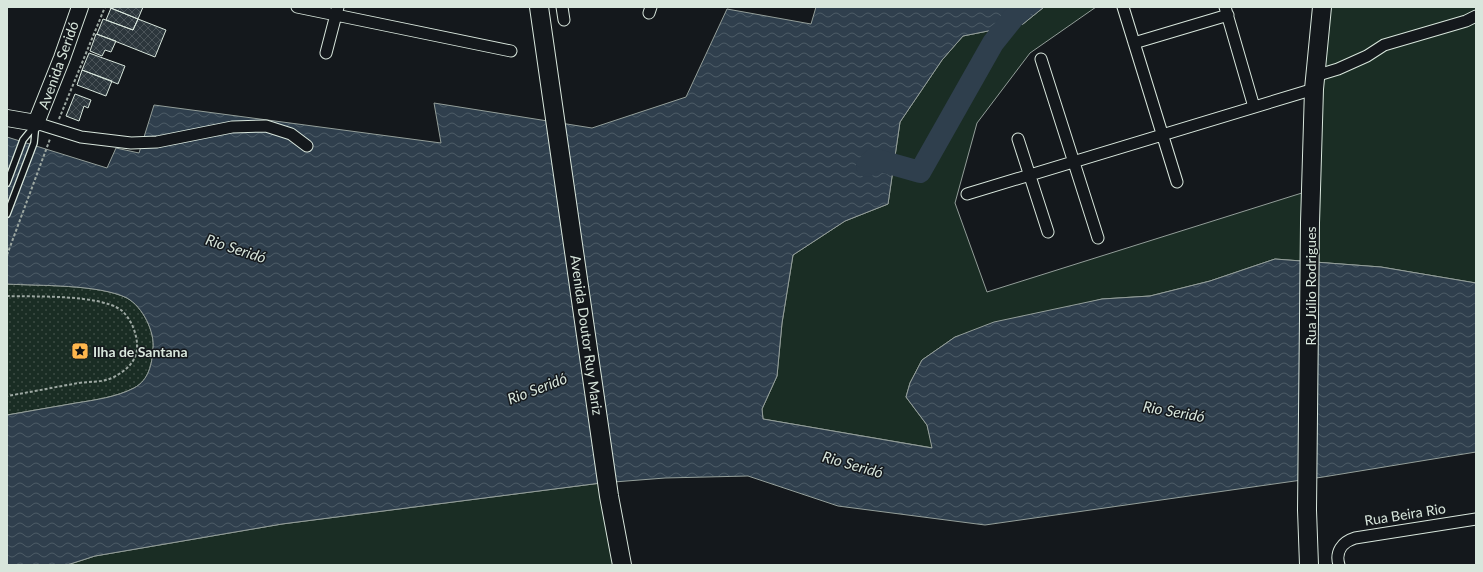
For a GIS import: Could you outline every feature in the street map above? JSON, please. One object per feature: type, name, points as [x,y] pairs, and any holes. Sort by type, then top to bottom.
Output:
[{"type":"main road","name":"Avenida Seridó","points":[[36,123],[80,7]]},
{"type":"main road","name":"Avenida Doutor Ruy Mariz","points":[[539,7],[609,496],[622,565]]},
{"type":"main road","name":"Rua Júlio Rodrigues","points":[[1308,565],[1307,510],[1310,223],[1314,83],[1322,7]]},
{"type":"main road","points":[[7,118],[36,123]]},
{"type":"street","points":[[296,7],[337,11],[511,51]]},
{"type":"street","points":[[562,7],[564,20]]},
{"type":"street","points":[[1122,7],[1177,182]]},
{"type":"street","points":[[326,53],[337,11]]},
{"type":"street","points":[[1134,43],[1226,11],[1254,107]]},
{"type":"street","points":[[967,194],[1254,107],[1314,83],[1338,69],[1368,56],[1384,45],[1466,21],[1476,16]]},
{"type":"street","points":[[1041,59],[1098,238]]},
{"type":"street","points":[[36,123],[81,137],[130,143],[145,143],[232,127],[266,126],[291,134],[307,146]]},
{"type":"street","points":[[1018,138],[1048,232]]},
{"type":"street","name":"Rua Beira Rio","points":[[1339,565],[1338,552],[1342,545],[1355,538],[1476,519]]},
{"type":"lane","name":"Avenida Seridó","points":[[7,183],[23,140],[36,123]]},
{"type":"lane","name":"Avenida Seridó","points":[[7,214],[34,143],[36,123]]},
{"type":"path","points":[[7,255],[48,145],[105,7]]},
{"type":"path","points":[[7,296],[77,298],[108,304],[121,310],[132,323],[137,344],[136,357],[131,365],[116,376],[103,382],[81,383],[7,396]]},
{"type":"green space","points":[[1044,7],[1096,7],[1030,53],[977,123],[955,203],[987,292],[1305,192],[1316,7],[1476,7],[1476,283],[1381,267],[1275,259],[1210,281],[1150,296],[1102,299],[955,337],[922,360],[910,383],[906,397],[927,425],[933,448],[763,419],[762,409],[777,376],[782,323],[793,255],[845,221],[888,204],[900,122],[942,60],[963,36],[1023,24]]},
{"type":"green space","name":"Ilha de Santana","points":[[7,284],[101,290],[115,293],[133,302],[147,320],[153,342],[151,366],[143,381],[134,388],[113,396],[7,415]]},
{"type":"green space","points":[[601,483],[613,565],[67,565],[95,556],[282,524]]},
{"type":"water","name":"Rio Seridó","points":[[816,7],[1044,7],[1023,24],[963,36],[942,60],[900,122],[888,204],[845,221],[793,255],[782,323],[777,376],[762,409],[763,419],[932,448],[927,425],[906,397],[910,383],[922,360],[955,337],[994,322],[1102,299],[1150,296],[1210,281],[1275,259],[1381,267],[1476,283],[1476,452],[1323,477],[985,525],[838,506],[748,476],[665,478],[601,483],[282,524],[95,556],[67,565],[7,565],[7,415],[106,398],[134,388],[143,381],[149,371],[152,360],[153,342],[147,320],[138,307],[127,298],[115,293],[85,288],[7,284],[7,137],[107,168],[116,148],[139,153],[154,105],[441,143],[434,103],[592,128],[686,97],[727,9],[811,24]]},
{"type":"building","points":[[108,7],[143,7],[138,19]]},
{"type":"building","points":[[111,8],[138,19],[133,30],[106,20]]},
{"type":"building","points":[[103,19],[133,30],[138,19],[166,30],[155,57],[97,34]]},
{"type":"building","points":[[96,34],[116,41],[111,52],[105,50],[102,56],[90,51]]},
{"type":"building","points":[[89,53],[125,66],[118,84],[82,70]]},
{"type":"building","points":[[82,70],[112,81],[106,96],[77,85]]},
{"type":"building","points":[[75,94],[91,100],[88,108],[84,106],[79,121],[66,116]]},
{"type":"waterway","points":[[867,166],[874,159],[920,172],[993,43],[1022,7]]},
{"type":"place","name":"Ilha de Santana","points":[[80,351]]}]
